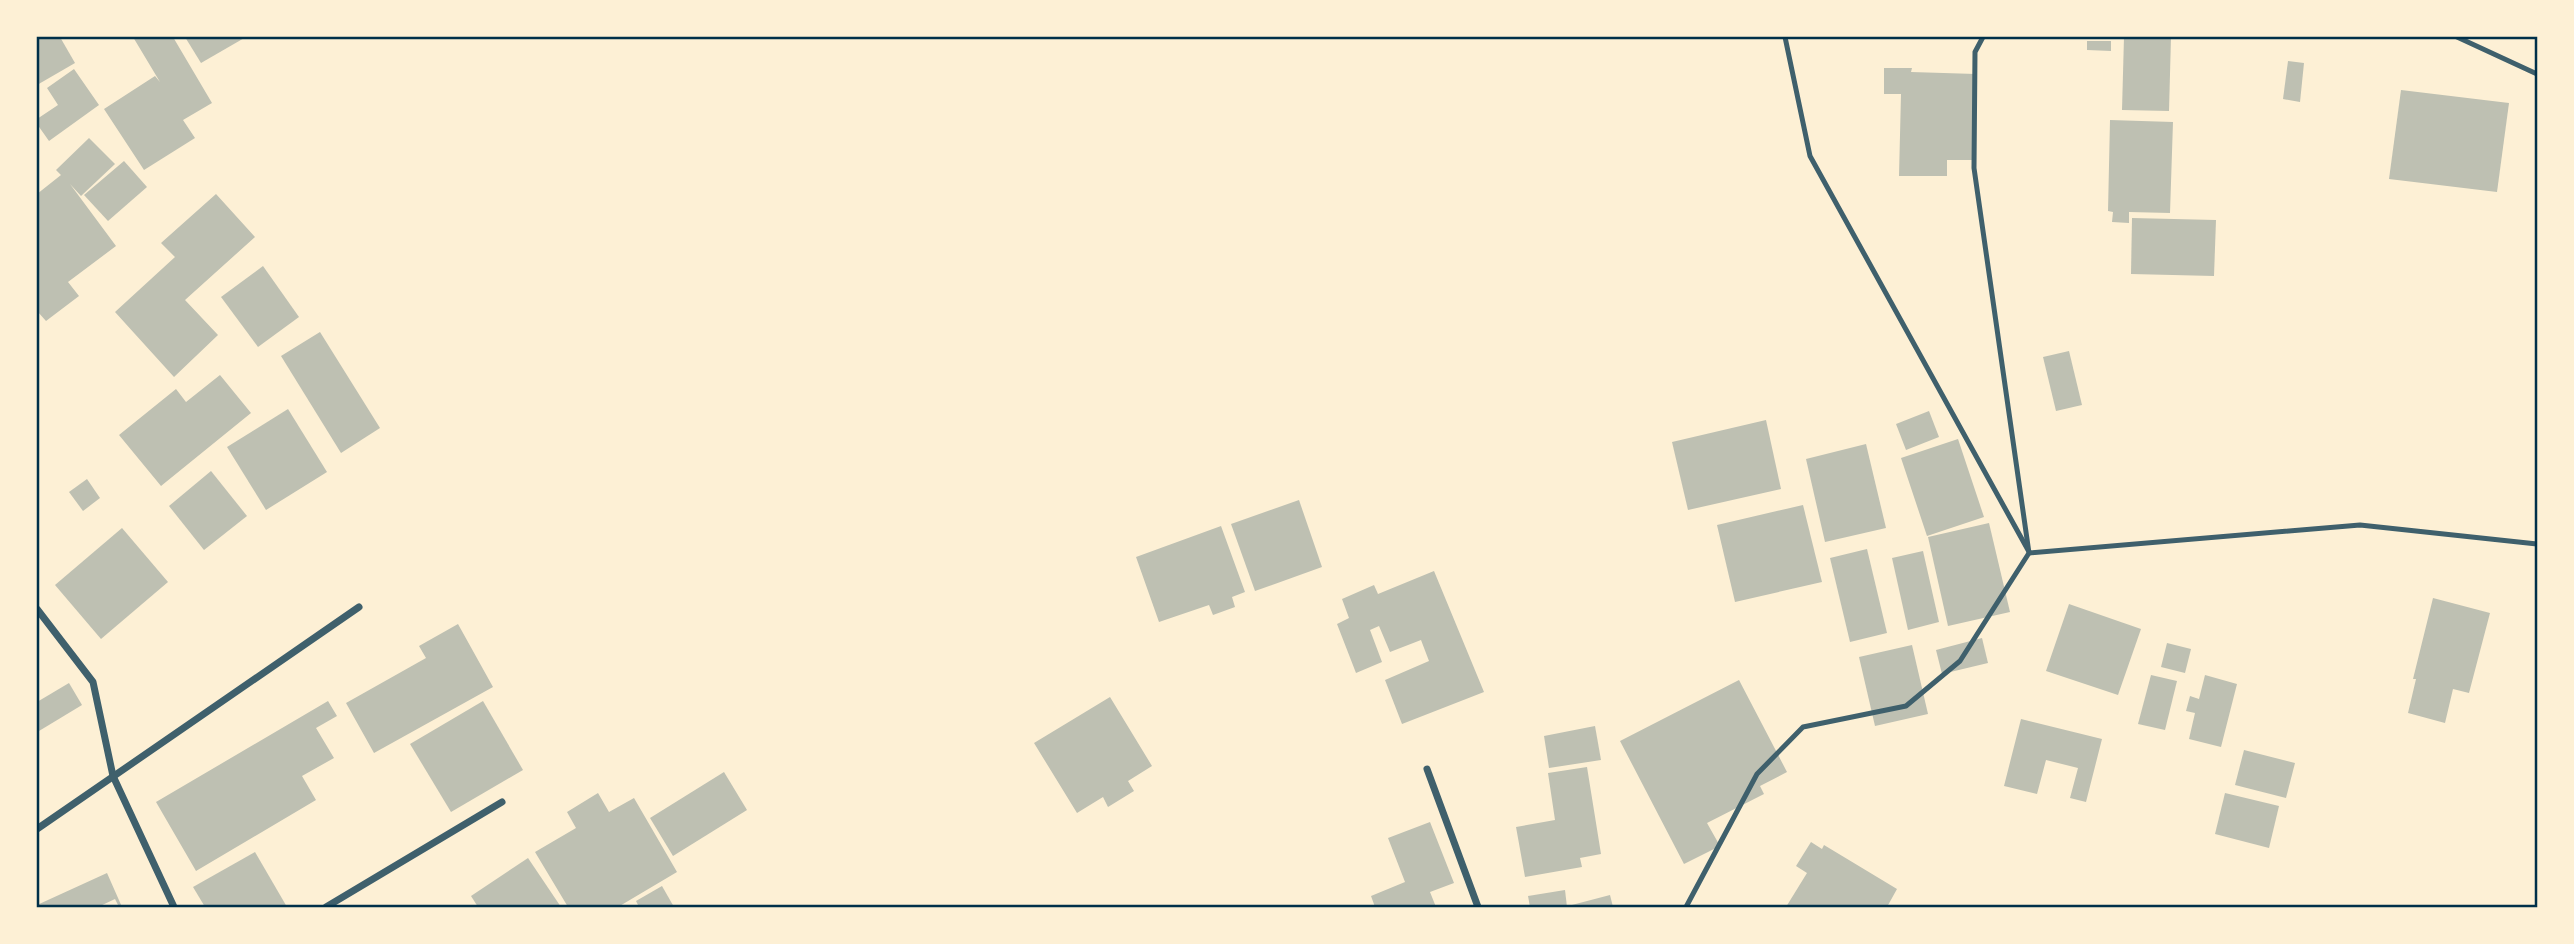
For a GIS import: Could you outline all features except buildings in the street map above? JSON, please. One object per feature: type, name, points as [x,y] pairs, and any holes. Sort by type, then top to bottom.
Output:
[{"type":"street","points":[[37,829],[359,607]]},
{"type":"street","points":[[37,609],[93,682],[113,776],[174,907]]},
{"type":"street","points":[[1427,769],[1478,907]]},
{"type":"street","points":[[326,907],[502,802]]},
{"type":"lane","points":[[1786,37],[1810,156],[2029,553]]},
{"type":"lane","points":[[1686,907],[1757,774],[1803,727],[1906,706],[1961,661],[2029,553],[1974,168],[1975,52],[1983,37]]},
{"type":"lane","points":[[2457,37],[2537,74]]},
{"type":"lane","points":[[2029,553],[2360,525],[2537,544]]}]
